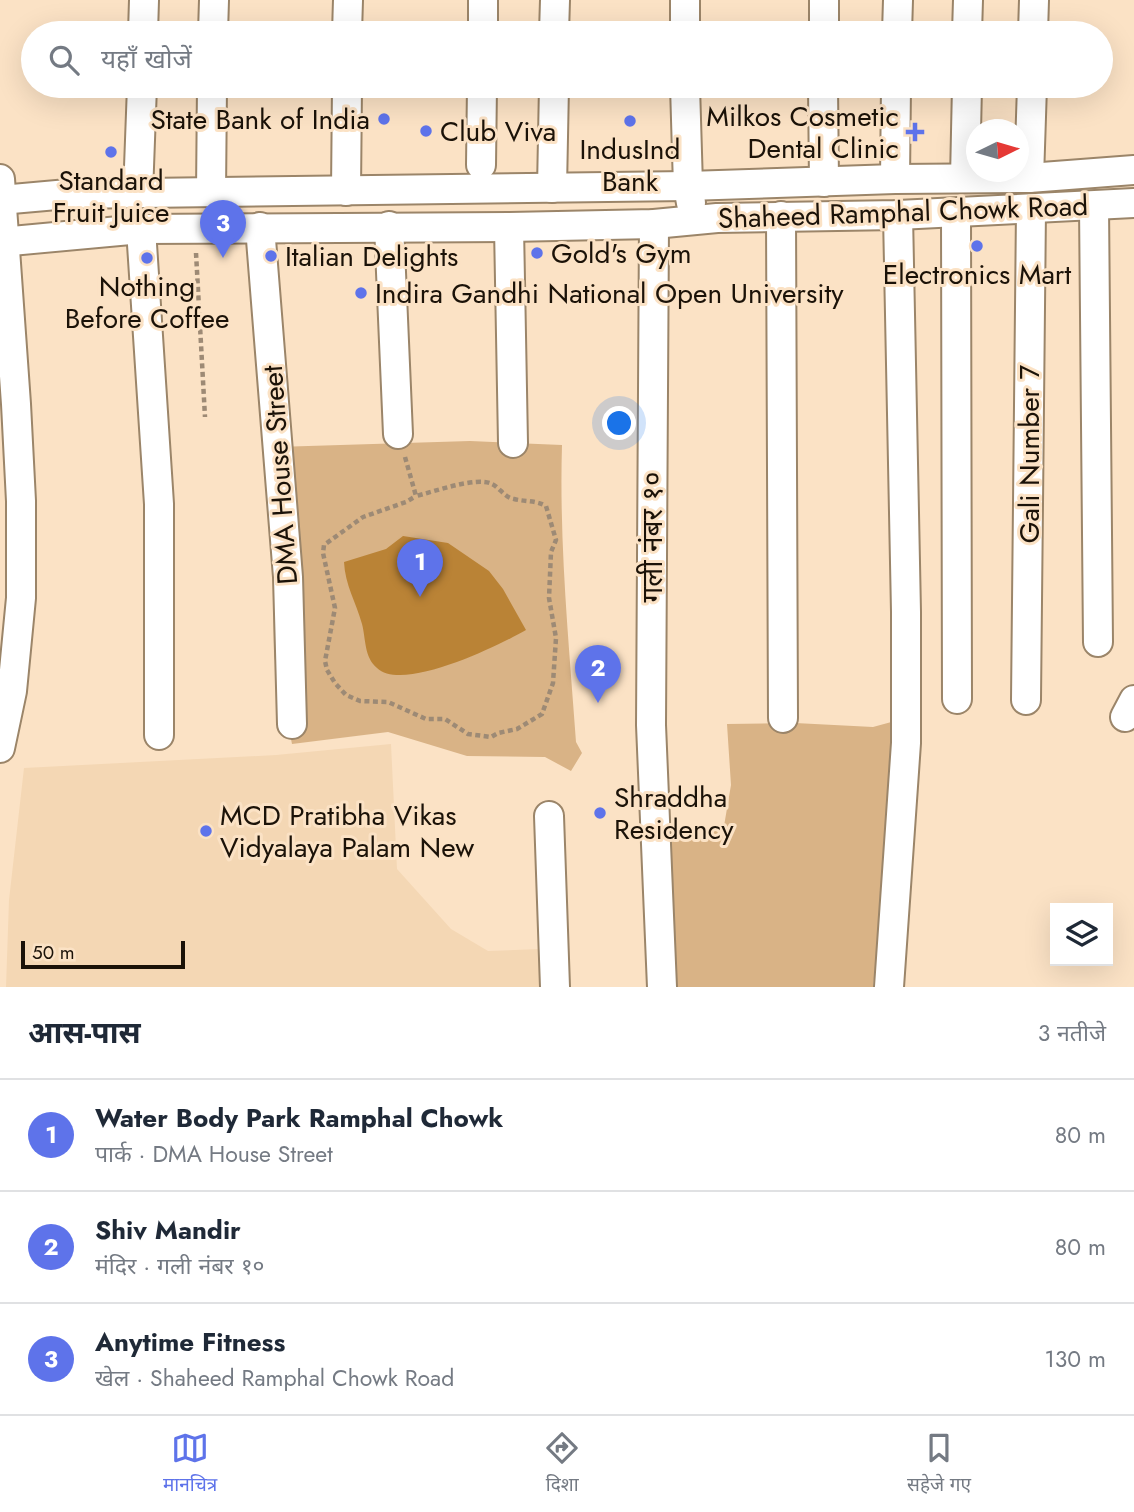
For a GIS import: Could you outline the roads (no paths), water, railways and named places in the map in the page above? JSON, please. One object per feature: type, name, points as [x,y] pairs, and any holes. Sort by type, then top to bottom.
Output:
[{"type":"street","points":[[143,21],[144,0]]},
{"type":"street","points":[[213,21],[214,0]]},
{"type":"street","points":[[347,21],[348,0]]},
{"type":"street","points":[[483,0],[483,21]]},
{"type":"street","points":[[554,21],[555,0]]},
{"type":"street","points":[[685,0],[685,21]]},
{"type":"street","points":[[824,0],[824,21]]},
{"type":"street","points":[[897,21],[898,0]]},
{"type":"street","points":[[967,21],[968,0]]},
{"type":"street","points":[[1033,21],[1034,0]]},
{"type":"street","points":[[138,194],[142,98]]},
{"type":"street","points":[[211,193],[212,98]]},
{"type":"street","points":[[346,191],[347,98]]},
{"type":"street","points":[[481,165],[482,98]]},
{"type":"street","points":[[552,188],[554,98]]},
{"type":"street","points":[[685,98],[688,186],[693,220]]},
{"type":"street","points":[[823,98],[824,182]]},
{"type":"street","points":[[895,179],[896,98]]},
{"type":"street","points":[[965,178],[967,98]]},
{"type":"street","points":[[1029,178],[1032,98]]},
{"type":"street","name":"Shaheed Ramphal Chowk Road","points":[[1029,178],[1134,170]]},
{"type":"street","name":"Shaheed Ramphal Chowk Road","points":[[1,193],[138,194],[688,186],[965,178]]},
{"type":"street","points":[[0,748],[12,691],[21,598],[21,501],[2,241],[1,193]]},
{"type":"street","name":"Shaheed Ramphal Chowk Road","points":[[2,241],[141,229],[260,226],[509,227],[781,216],[956,213],[1134,203]]},
{"type":"street","points":[[1094,206],[1098,642]]},
{"type":"street","name":"Gali Number 7","points":[[1026,700],[1031,209]]},
{"type":"street","points":[[956,213],[957,699]]},
{"type":"street","points":[[890,987],[906,743],[898,215]]},
{"type":"street","points":[[781,216],[783,718]]},
{"type":"street","name":"गली नंबर १०","points":[[654,223],[651,725],[662,987]]},
{"type":"street","name":"DMA House Street","points":[[260,226],[288,577],[292,724]]},
{"type":"street","points":[[390,226],[400,440]]},
{"type":"street","points":[[509,227],[513,443]]},
{"type":"street","points":[[141,229],[159,504],[159,735]]},
{"type":"street","points":[[549,816],[555,987]]},
{"type":"place","name":"State Bank of India","points":[[384,119]]},
{"type":"place","name":"IndusInd Bank","points":[[630,121]]},
{"type":"place","name":"Club Viva","points":[[426,131]]},
{"type":"place","name":"Milkos Cosmetic Dental Clinic","points":[[915,132]]},
{"type":"place","name":"Standard Fruit Juice","points":[[111,152]]},
{"type":"place","name":"Electronics Mart","points":[[977,246]]},
{"type":"place","name":"Gold's Gym","points":[[537,253]]},
{"type":"place","name":"Italian Delights","points":[[271,256]]},
{"type":"place","name":"Nothing Before Coffee","points":[[147,258]]},
{"type":"place","name":"Anytime Fitness","points":[[223,258]]},
{"type":"place","name":"Indira Gandhi National Open University","points":[[361,293]]},
{"type":"place","name":"Water Body Park Ramphal Chowk","points":[[420,597]]},
{"type":"place","name":"Shiv Mandir","points":[[598,703]]},
{"type":"place","name":"Shraddha Residency","points":[[600,813]]},
{"type":"place","name":"MCD Pratibha Vikas Vidyalaya Palam New","points":[[206,831]]}]
